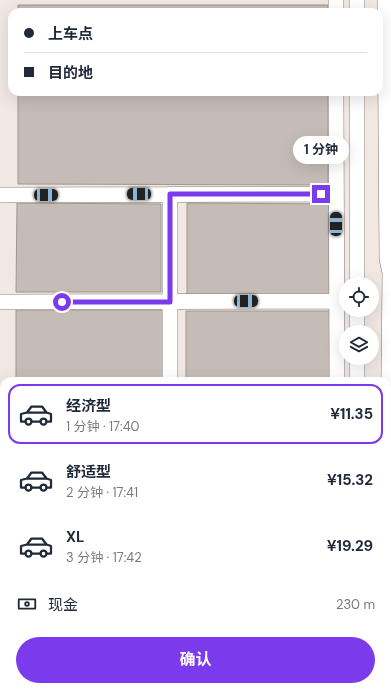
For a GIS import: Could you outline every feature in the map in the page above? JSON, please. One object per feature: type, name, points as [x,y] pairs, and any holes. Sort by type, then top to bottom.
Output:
[{"type":"street","points":[[386,0],[387,259],[390,273],[389,377]]},
{"type":"street","points":[[336,96],[337,377]]},
{"type":"street","points":[[357,96],[357,277]]},
{"type":"street","points":[[170,194],[170,377]]},
{"type":"street","points":[[0,195],[336,194]]},
{"type":"street","points":[[0,302],[337,301]]},
{"type":"street","points":[[357,365],[357,377]]},
{"type":"building","points":[[18,5],[328,5],[328,8],[18,8]]},
{"type":"building","points":[[18,96],[328,96],[328,185],[18,184]]},
{"type":"building","points":[[17,203],[161,204],[161,292],[16,292]]},
{"type":"building","points":[[187,203],[332,204],[332,295],[187,295]]},
{"type":"building","points":[[16,310],[164,310],[164,377],[16,377]]},
{"type":"building","points":[[186,311],[331,311],[331,377],[186,377]]},
{"type":"route","points":[[62,302],[170,302],[170,194],[321,194]]}]
